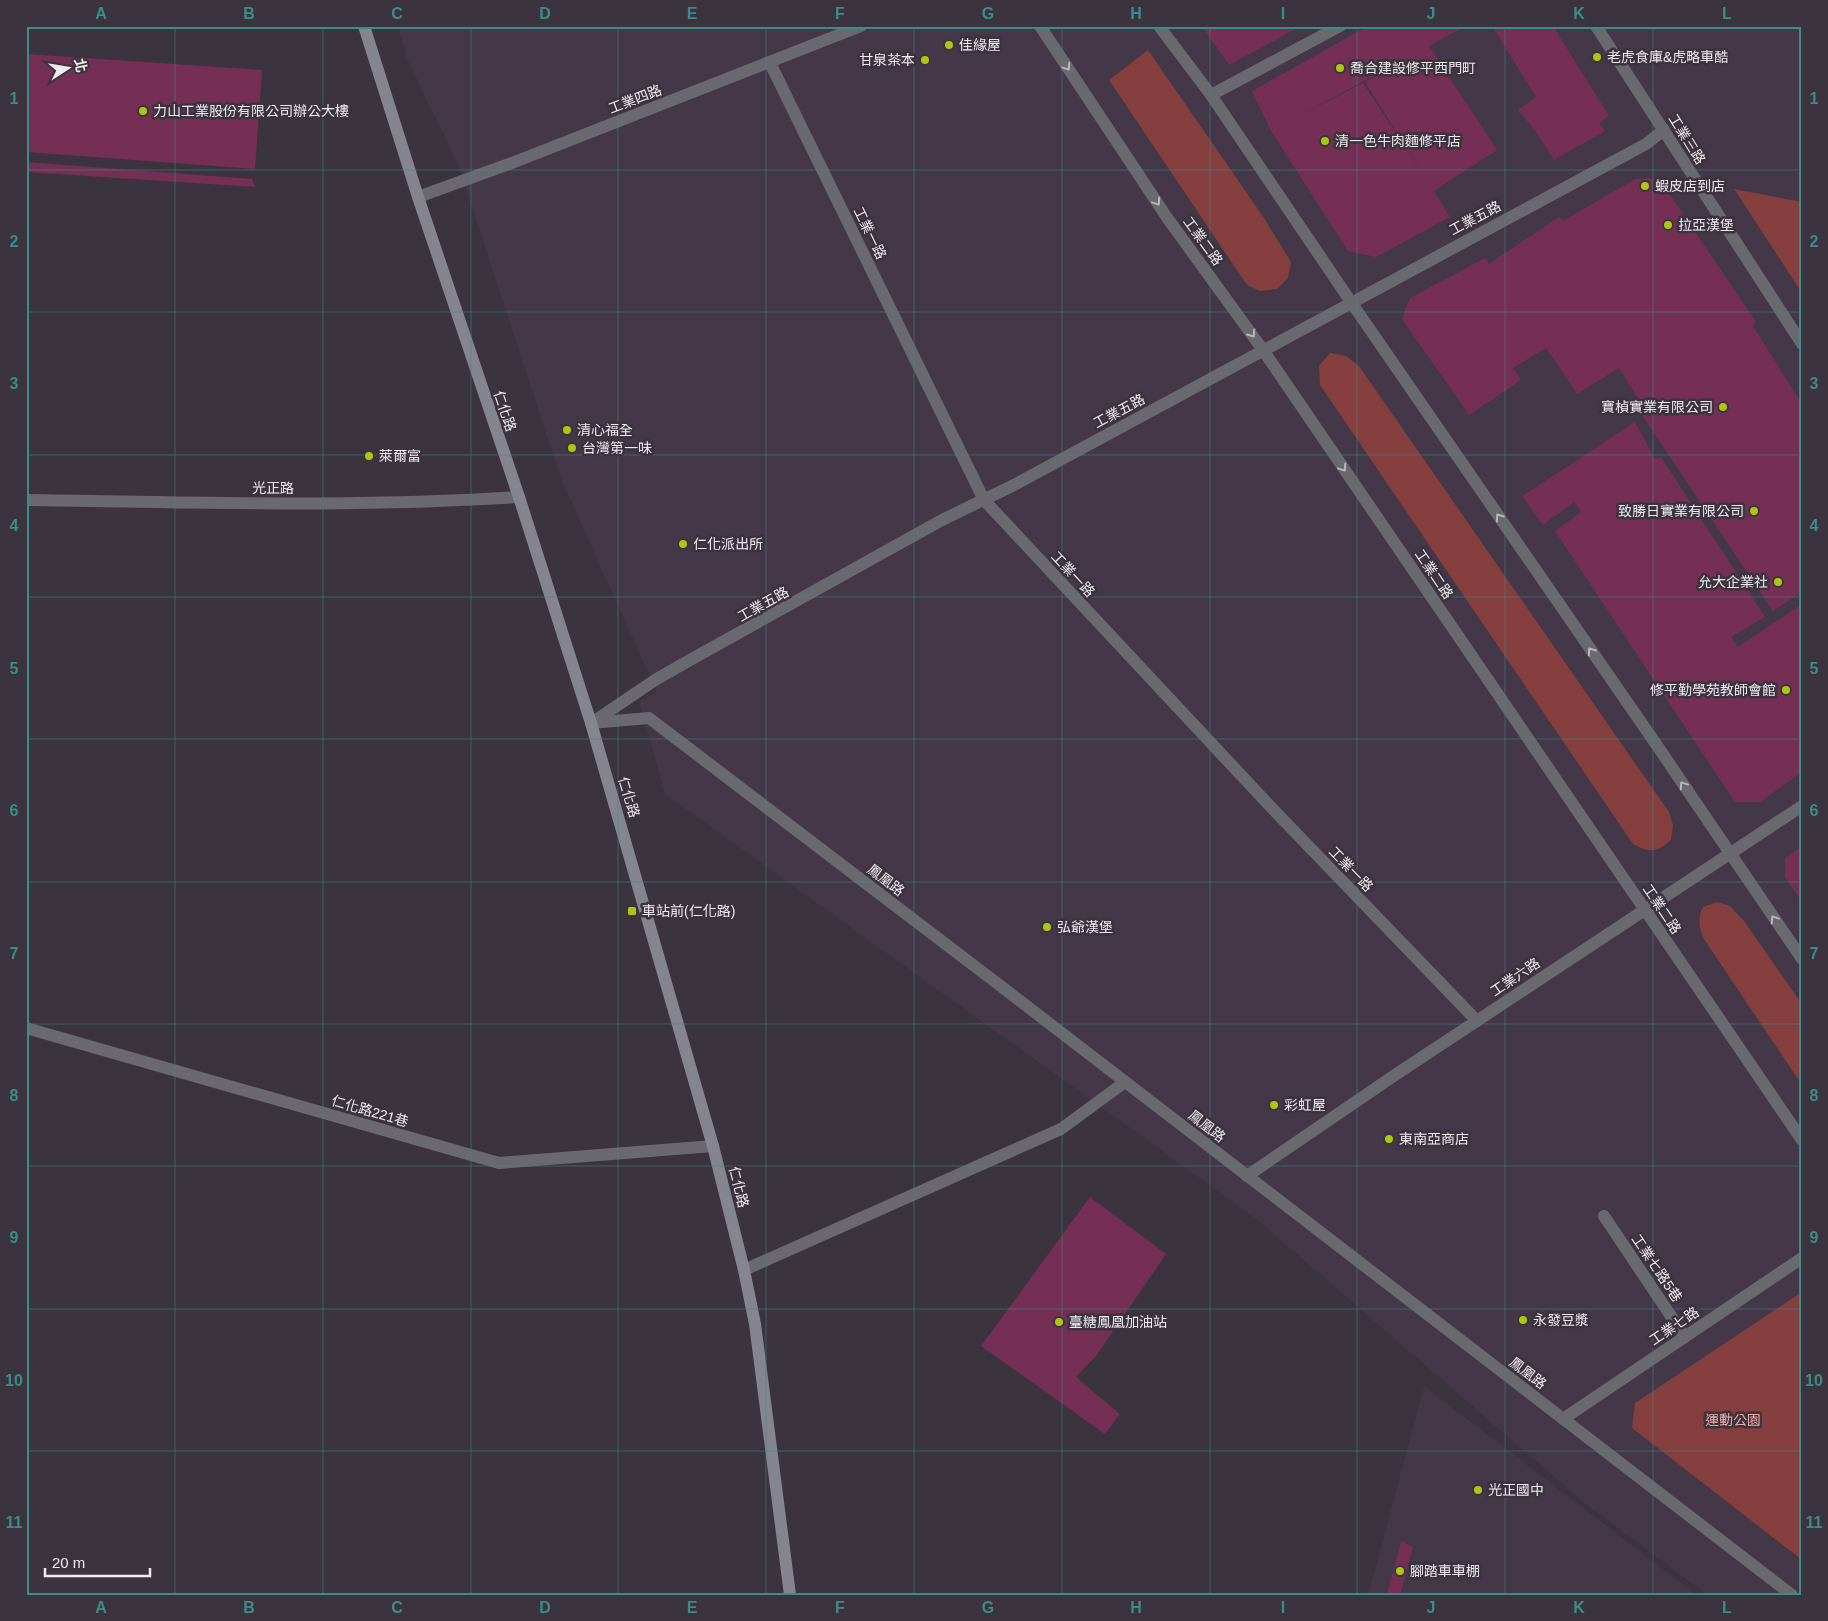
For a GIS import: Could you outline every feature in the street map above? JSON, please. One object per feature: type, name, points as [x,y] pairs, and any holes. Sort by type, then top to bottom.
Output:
[{"type":"main road","name":"仁化路","points":[[364,26],[418,196],[519,497],[591,724],[713,1146],[744,1270],[755,1324],[790,1595]]},
{"type":"street","name":"工業四路","points":[[418,196],[512,163],[861,26]]},
{"type":"street","name":"工業二路","points":[[1040,26],[1168,219],[1263,350],[1802,1140]]},
{"type":"street","points":[[1159,26],[1211,95],[1802,959]]},
{"type":"street","points":[[1211,95],[1340,26]]},
{"type":"street","name":"工業三路","points":[[1596,26],[1802,344]]},
{"type":"street","name":"工業一路","points":[[770,63],[984,500],[1268,804],[1477,1021]]},
{"type":"street","name":"工業五路","points":[[591,724],[655,680],[942,520],[984,500],[1646,144],[1664,130]]},
{"type":"street","name":"光正路","points":[[26,500],[314,503],[459,502],[519,497]]},
{"type":"street","name":"鳳凰路","points":[[591,724],[649,718],[1564,1418],[1792,1595]]},
{"type":"street","name":"工業六路","points":[[1247,1176],[1802,806]]},
{"type":"street","name":"仁化路221巷","points":[[26,1028],[499,1163],[713,1146]]},
{"type":"street","points":[[744,1270],[1061,1129],[1125,1082]]},
{"type":"street","name":"工業七路5巷","points":[[1604,1216],[1685,1337]]},
{"type":"street","name":"工業七路","points":[[1564,1418],[1802,1258]]},
{"type":"shaded area","points":[[398,26],[1802,26],[1802,1595],[1707,1595],[1582,1501],[1254,1217],[665,794],[639,701],[657,692],[561,479],[459,167],[398,40],[407,56]]},
{"type":"shaded area","name":"光正國中","points":[[1424,1386],[1697,1595],[1368,1595]]},
{"type":"green space","points":[[1148,50],[1264,218],[1291,262],[1288,278],[1277,289],[1260,291],[1247,285],[1109,80]]},
{"type":"green space","points":[[1734,189],[1802,202],[1802,293]]},
{"type":"green space","points":[[1330,353],[1346,356],[1359,366],[1669,812],[1673,825],[1671,840],[1666,844],[1657,849],[1649,850],[1633,844],[1320,385],[1319,366]]},
{"type":"green space","points":[[1717,902],[1730,906],[1744,921],[1802,1004],[1802,1085],[1704,939],[1699,923],[1701,911],[1703,907]]},
{"type":"green space","name":"運動公園","points":[[1802,1292],[1802,1560],[1632,1428],[1635,1403]]},
{"type":"building","points":[[1202,26],[1301,26],[1229,65]]},
{"type":"building","points":[[1368,26],[1466,26],[1429,46],[1497,150],[1434,191],[1450,217],[1376,257],[1348,251],[1271,131],[1252,91]],"holes":[[[1418,52],[1365,82],[1425,177],[1363,83],[1288,122]]]},
{"type":"building","points":[[1492,26],[1553,26],[1609,116],[1599,123],[1605,131],[1554,160],[1534,129],[1518,110],[1536,97]]},
{"type":"building","name":"力山工業股份有限公司辦公大樓","points":[[26,54],[262,70],[255,169],[26,152]]},
{"type":"building","points":[[26,162],[252,179],[255,187],[26,172]]},
{"type":"building","points":[[1650,178],[1660,180],[1756,322],[1753,326],[1802,404],[1802,592],[1773,611],[1642,415],[1646,411],[1619,368],[1577,394],[1546,348],[1513,368],[1521,380],[1469,415],[1402,319],[1410,298],[1485,258],[1489,264],[1559,217],[1563,221],[1635,179]]},
{"type":"building","points":[[1635,422],[1655,459],[1661,457],[1765,617],[1731,637],[1738,647],[1802,604],[1802,772],[1760,802],[1735,802],[1555,531],[1581,512],[1574,502],[1543,525],[1522,496]]},
{"type":"building","points":[[1802,846],[1802,902],[1785,877],[1785,858]]},
{"type":"building","name":"臺糖鳳凰加油站","points":[[1090,1197],[1166,1254],[1096,1356],[1076,1377],[1120,1414],[1105,1434],[981,1346]]},
{"type":"building","name":"腳踏車車棚","points":[[1401,1541],[1413,1547],[1400,1595],[1387,1595]]},
{"type":"place","name":"佳緣屋","points":[[949,45]]},
{"type":"place","name":"老虎食庫&虎略車酷","points":[[1597,57]]},
{"type":"place","name":"甘泉茶本","points":[[925,60]]},
{"type":"place","name":"喬合建設修平西門町","points":[[1340,68]]},
{"type":"place","name":"力山工業股份有限公司辦公大樓","points":[[143,111]]},
{"type":"place","name":"清一色牛肉麵修平店","points":[[1325,141]]},
{"type":"place","name":"蝦皮店到店","points":[[1645,186]]},
{"type":"place","name":"拉亞漢堡","points":[[1668,225]]},
{"type":"place","name":"寶楨實業有限公司","points":[[1723,407]]},
{"type":"place","name":"清心福全","points":[[567,430]]},
{"type":"place","name":"台灣第一味","points":[[572,448]]},
{"type":"place","name":"萊爾富","points":[[369,456]]},
{"type":"place","name":"致勝日實業有限公司","points":[[1754,511]]},
{"type":"place","name":"仁化派出所","points":[[683,544]]},
{"type":"place","name":"允大企業社","points":[[1778,582]]},
{"type":"place","name":"修平勤學苑教師會館","points":[[1786,690]]},
{"type":"place","name":"車站前(仁化路)","points":[[632,911]]},
{"type":"place","name":"弘爺漢堡","points":[[1047,927]]},
{"type":"place","name":"彩虹屋","points":[[1274,1105]]},
{"type":"place","name":"東南亞商店","points":[[1389,1139]]},
{"type":"place","name":"永發豆漿","points":[[1523,1320]]},
{"type":"place","name":"臺糖鳳凰加油站","points":[[1059,1322]]},
{"type":"place","name":"光正國中","points":[[1478,1490]]},
{"type":"place","name":"腳踏車車棚","points":[[1400,1571]]}]
